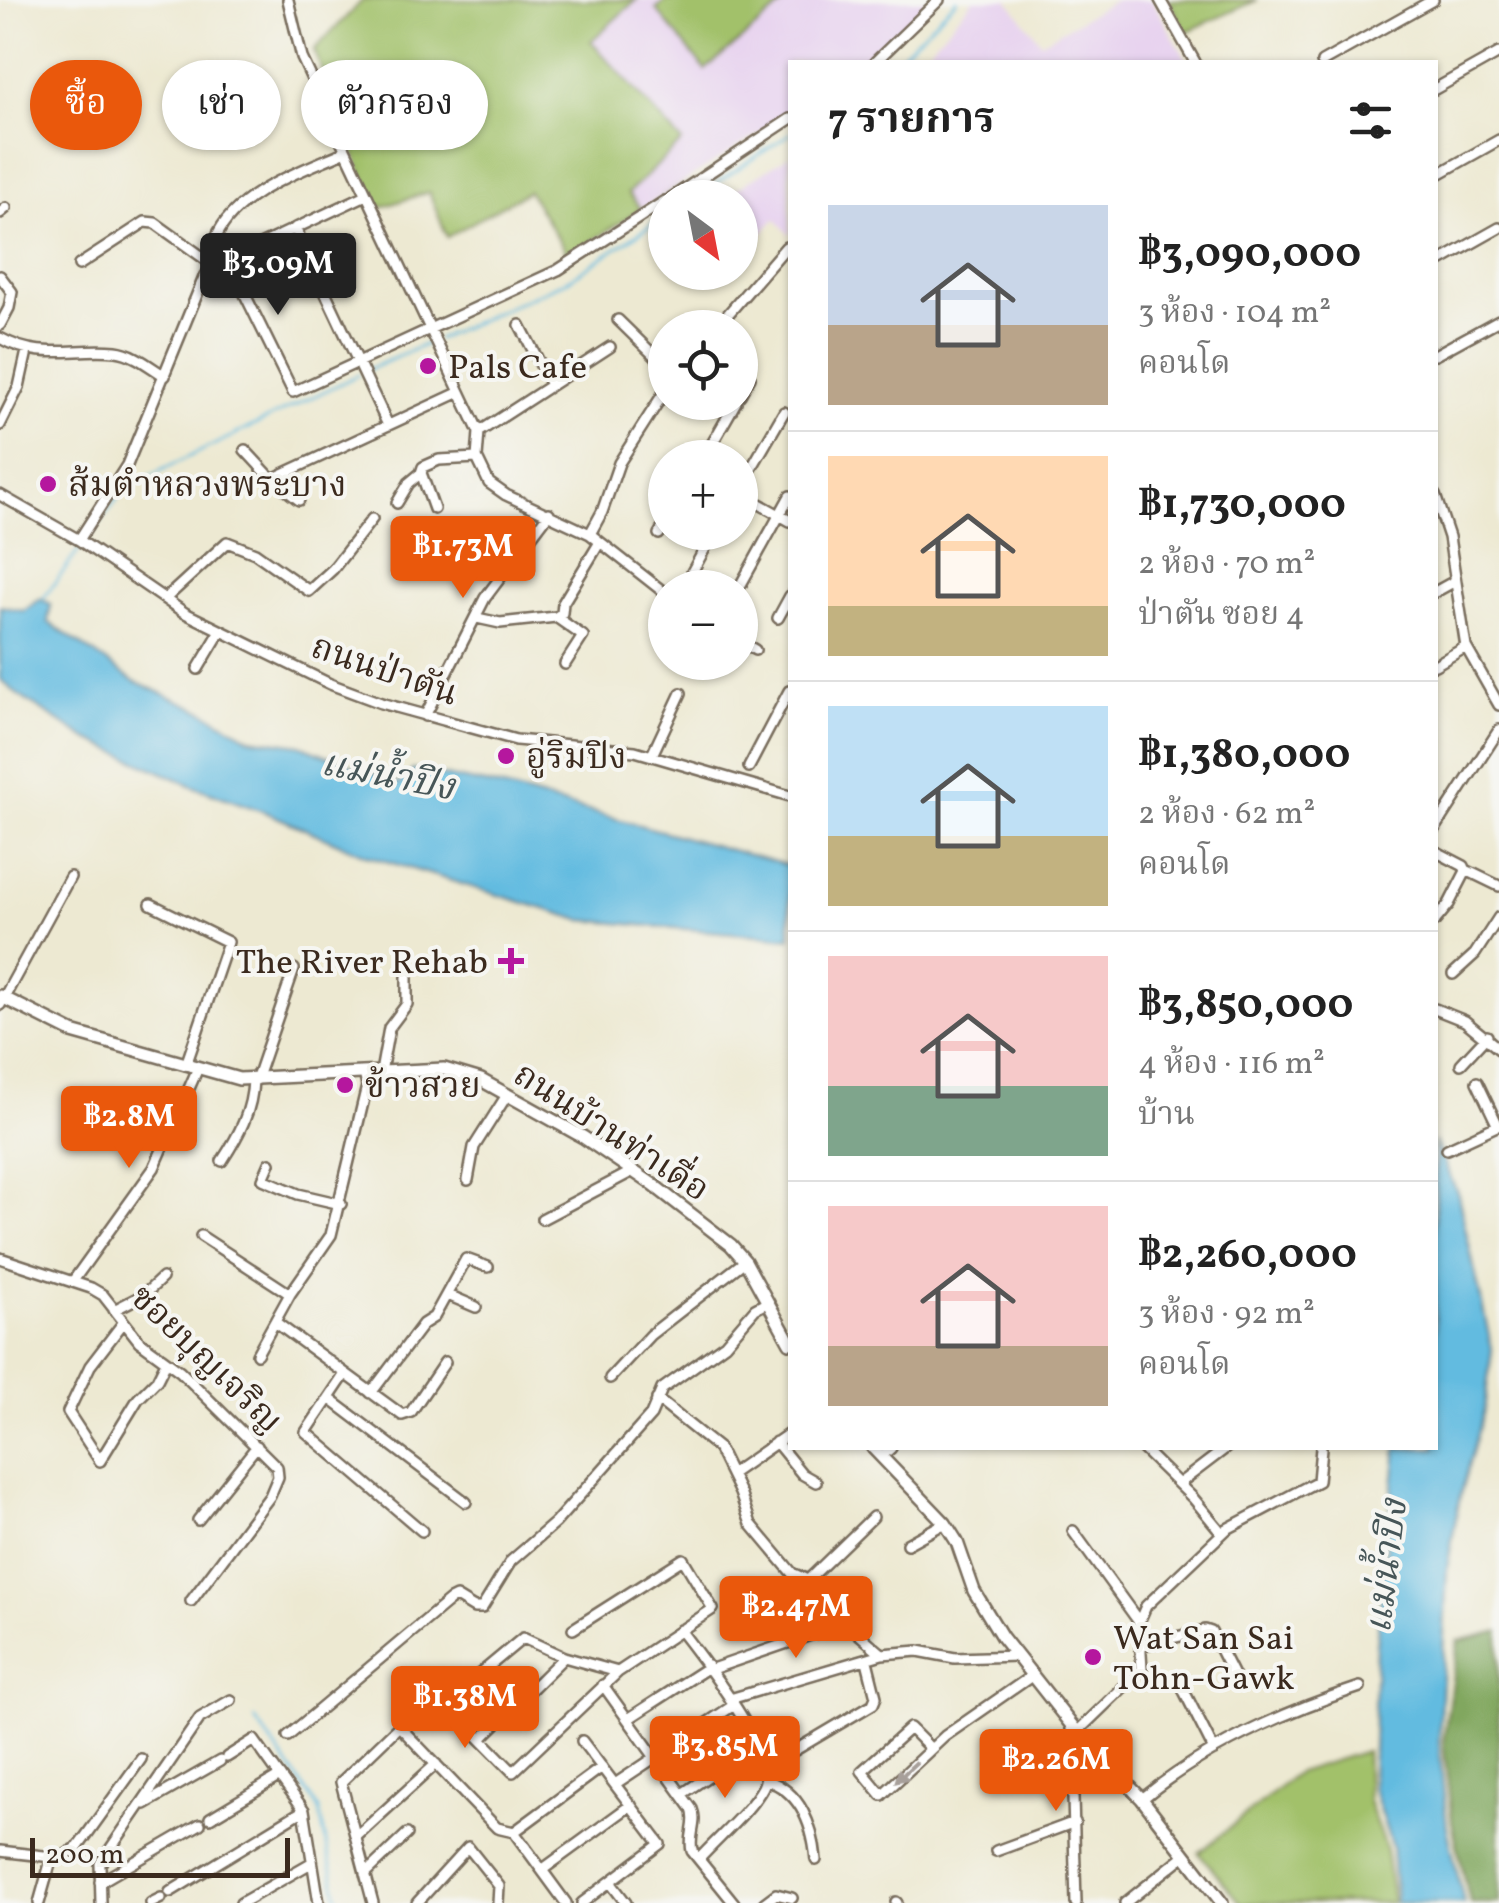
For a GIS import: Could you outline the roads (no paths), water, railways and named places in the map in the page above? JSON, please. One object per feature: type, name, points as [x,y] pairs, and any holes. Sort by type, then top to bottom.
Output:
[{"type":"street","points":[[288,0],[302,58],[478,432],[476,458],[489,482],[506,495],[590,534],[648,580]]},
{"type":"street","points":[[877,60],[939,0]]},
{"type":"street","points":[[1160,0],[1193,60]]},
{"type":"street","points":[[1326,60],[1432,0]]},
{"type":"street","points":[[1438,86],[1499,52]]},
{"type":"street","points":[[697,180],[788,120]]},
{"type":"street","points":[[1438,174],[1499,140]]},
{"type":"street","points":[[79,540],[127,464],[200,285],[212,266],[216,237],[244,202],[262,190],[344,152]]},
{"type":"street","points":[[212,266],[364,196]]},
{"type":"street","points":[[228,260],[292,392],[558,270],[648,212]]},
{"type":"street","points":[[79,265],[145,222],[155,222],[212,266]]},
{"type":"street","points":[[295,228],[388,425]]},
{"type":"street","points":[[1438,262],[1499,228]]},
{"type":"street","points":[[732,310],[788,250]]},
{"type":"street","points":[[0,276],[12,292],[10,308],[0,325]]},
{"type":"street","points":[[618,320],[648,349]]},
{"type":"street","points":[[1438,353],[1499,320]]},
{"type":"street","points":[[520,325],[551,385]]},
{"type":"street","points":[[0,338],[28,351],[117,351],[134,356],[165,376]]},
{"type":"street","points":[[478,432],[610,347]]},
{"type":"street","points":[[0,425],[19,387],[28,351]]},
{"type":"street","points":[[272,480],[460,392]]},
{"type":"street","points":[[758,458],[784,412]]},
{"type":"street","points":[[590,534],[620,463],[648,418]]},
{"type":"street","points":[[245,450],[272,480],[299,500]]},
{"type":"street","points":[[397,504],[412,478],[422,473],[429,462],[476,458]]},
{"type":"street","points":[[422,473],[434,509]]},
{"type":"street","name":"ถนนป่าตัน","points":[[0,495],[79,540],[220,632],[330,684],[424,716],[516,740],[652,755],[788,795]]},
{"type":"street","points":[[749,570],[788,500]]},
{"type":"street","points":[[758,501],[788,520]]},
{"type":"street","points":[[1439,512],[1466,647],[1499,705]]},
{"type":"street","points":[[424,716],[486,598],[549,514]]},
{"type":"street","points":[[165,599],[227,542],[254,553],[308,591],[333,569],[372,519]]},
{"type":"street","points":[[477,618],[500,623],[556,617],[562,613],[563,603],[600,542]]},
{"type":"street","points":[[482,555],[504,574]]},
{"type":"street","points":[[1438,590],[1455,581]]},
{"type":"street","points":[[778,618],[788,600]]},
{"type":"street","points":[[556,617],[583,636],[564,664]]},
{"type":"street","points":[[198,669],[220,632]]},
{"type":"street","points":[[1438,663],[1466,647]]},
{"type":"street","points":[[652,755],[681,693]]},
{"type":"street","points":[[748,767],[788,695]]},
{"type":"street","points":[[1438,824],[1499,730]]},
{"type":"street","points":[[1438,853],[1499,886]]},
{"type":"street","points":[[1438,917],[1466,870]]},
{"type":"street","points":[[1,1000],[70,877]]},
{"type":"street","points":[[73,1282],[154,1168],[192,1067],[228,942],[151,904]]},
{"type":"street","points":[[1454,974],[1475,954],[1499,916]]},
{"type":"street","points":[[222,1161],[252,1103],[254,1080],[294,969]]},
{"type":"street","points":[[381,1072],[389,1028],[407,1004],[407,978]]},
{"type":"street","name":"ถนนบ้านท่าเดื่อ","points":[[1,1000],[72,1032],[192,1067],[254,1080],[444,1069],[480,1080],[584,1138],[711,1228],[745,1261],[788,1337]]},
{"type":"street","points":[[1438,1010],[1465,1022],[1499,1049]]},
{"type":"street","points":[[1461,1064],[1487,1036]]},
{"type":"street","points":[[256,1354],[290,1294],[331,1235],[367,1086],[364,1073]]},
{"type":"street","points":[[1447,1149],[1498,1126],[1477,1082]]},
{"type":"street","points":[[468,1180],[474,1147],[507,1095]]},
{"type":"street","points":[[270,1163],[263,1179],[298,1194],[340,1204]]},
{"type":"street","points":[[542,1220],[633,1171]]},
{"type":"street","points":[[201,1236],[290,1294]]},
{"type":"street","name":"ซอยบุญเจริญ","points":[[0,1258],[103,1295],[123,1323],[277,1467],[278,1477],[270,1496],[191,1601]]},
{"type":"street","points":[[370,1394],[448,1295],[466,1259],[488,1267]]},
{"type":"street","points":[[610,1378],[650,1335],[745,1261]]},
{"type":"street","points":[[114,1310],[146,1294],[162,1278]]},
{"type":"street","points":[[448,1295],[476,1307]]},
{"type":"street","points":[[288,1736],[450,1600],[456,1598],[482,1608],[510,1561],[555,1523],[651,1414],[657,1399],[673,1380],[725,1344],[756,1309],[768,1302]]},
{"type":"street","points":[[275,1322],[402,1416],[411,1412],[445,1362]]},
{"type":"street","points":[[123,1323],[90,1366],[68,1412],[100,1461],[166,1362]]},
{"type":"street","points":[[345,1374],[306,1432],[422,1532]]},
{"type":"street","points":[[330,1398],[466,1502]]},
{"type":"street","points":[[657,1399],[718,1448],[751,1524],[782,1564],[834,1596],[846,1623],[882,1654]]},
{"type":"street","points":[[733,1479],[788,1434]]},
{"type":"street","points":[[776,1442],[802,1474],[816,1482]]},
{"type":"street","points":[[198,1520],[257,1446]]},
{"type":"street","points":[[882,1450],[946,1523],[958,1542],[987,1616],[1074,1728],[1142,1799],[1222,1903]]},
{"type":"street","points":[[1144,1450],[1180,1483],[1222,1533]]},
{"type":"street","points":[[1180,1483],[1223,1450]]},
{"type":"street","points":[[1138,1622],[1146,1606],[1222,1533],[1272,1503],[1318,1482],[1320,1450]]},
{"type":"street","points":[[808,1580],[873,1517]]},
{"type":"street","points":[[907,1544],[946,1523]]},
{"type":"street","points":[[1073,1531],[1138,1622],[1142,1669],[1074,1728],[1076,1903]]},
{"type":"street","points":[[574,1629],[683,1560],[713,1608],[602,1685],[513,1772],[445,1703],[522,1638],[564,1657],[618,1672]]},
{"type":"street","points":[[628,1720],[708,1669],[846,1623]]},
{"type":"street","points":[[680,1630],[732,1702],[756,1744],[766,1774],[786,1790],[809,1820],[816,1860]]},
{"type":"street","points":[[1140,1646],[1205,1630],[1211,1632],[1238,1685]]},
{"type":"street","points":[[615,1784],[732,1702],[882,1654],[1018,1656]]},
{"type":"street","points":[[481,1740],[564,1657]]},
{"type":"street","points":[[700,1858],[762,1789],[766,1774],[873,1704],[876,1698],[867,1661]]},
{"type":"street","points":[[931,1750],[910,1728],[862,1771],[882,1794],[931,1750],[1033,1674]]},
{"type":"street","points":[[602,1685],[696,1817],[689,1841],[692,1851],[734,1903]]},
{"type":"street","points":[[1142,1799],[1214,1750],[1319,1701],[1360,1687]]},
{"type":"street","points":[[1184,1690],[1214,1750]]},
{"type":"street","points":[[102,1903],[100,1864],[200,1718],[231,1700]]},
{"type":"street","points":[[373,1903],[341,1782],[399,1726],[496,1828],[514,1832],[566,1903]]},
{"type":"street","points":[[142,1806],[254,1740],[304,1810],[319,1903]]},
{"type":"street","points":[[582,1740],[660,1844],[582,1903]]},
{"type":"street","points":[[682,1794],[756,1744]]},
{"type":"street","points":[[0,1851],[61,1858],[78,1847],[141,1759]]},
{"type":"street","points":[[356,1838],[436,1764]]},
{"type":"street","points":[[514,1832],[602,1767]]},
{"type":"street","points":[[100,1882],[280,1776]]},
{"type":"street","points":[[542,1870],[631,1805]]},
{"type":"street","points":[[161,1898],[304,1810]]},
{"type":"street","points":[[996,1851],[1075,1822]]},
{"type":"street","points":[[365,1874],[407,1834]]},
{"type":"street","points":[[417,1903],[468,1847],[499,1886],[498,1903]]},
{"type":"street","points":[[1124,1903],[1185,1855]]},
{"type":"street","points":[[39,1903],[52,1857]]},
{"type":"street","points":[[241,1903],[311,1863]]},
{"type":"street","points":[[610,1882],[626,1903]]},
{"type":"street","points":[[764,1903],[776,1894],[792,1898]]},
{"type":"water","points":[[40,599],[51,604],[48,622],[134,681],[203,711],[250,738],[300,745],[399,784],[413,770],[496,786],[788,865],[788,938],[581,920],[366,855],[195,787],[87,739],[0,679],[0,606],[24,611]]},
{"type":"water","name":"แม่น้ำปิง","points":[[1438,1148],[1458,1195],[1492,1349],[1484,1410],[1460,1495],[1447,1568],[1439,1743],[1447,1827],[1464,1903],[1396,1903],[1392,1847],[1372,1787],[1376,1645],[1397,1450],[1438,1450]]},
{"type":"waterway","points":[[895,60],[957,0]]},
{"type":"waterway","points":[[721,180],[788,135]]},
{"type":"waterway","points":[[438,339],[568,280],[648,227]]},
{"type":"waterway","points":[[365,371],[431,342]]},
{"type":"waterway","points":[[43,599],[125,488],[358,375]]},
{"type":"waterway","points":[[255,1719],[319,1809],[339,1903]]},
{"type":"place","name":"Pals Cafe","points":[[428,366]]},
{"type":"place","name":"ส้มตำหลวงพระบาง","points":[[48,484]]},
{"type":"place","name":"อู่ริมปิง","points":[[506,756]]},
{"type":"place","name":"The River Rehab","points":[[511,961]]},
{"type":"place","name":"ข้าวสวย","points":[[345,1085]]},
{"type":"place","name":"Wat San Sai Tohn-Gawk","points":[[1093,1657]]}]
